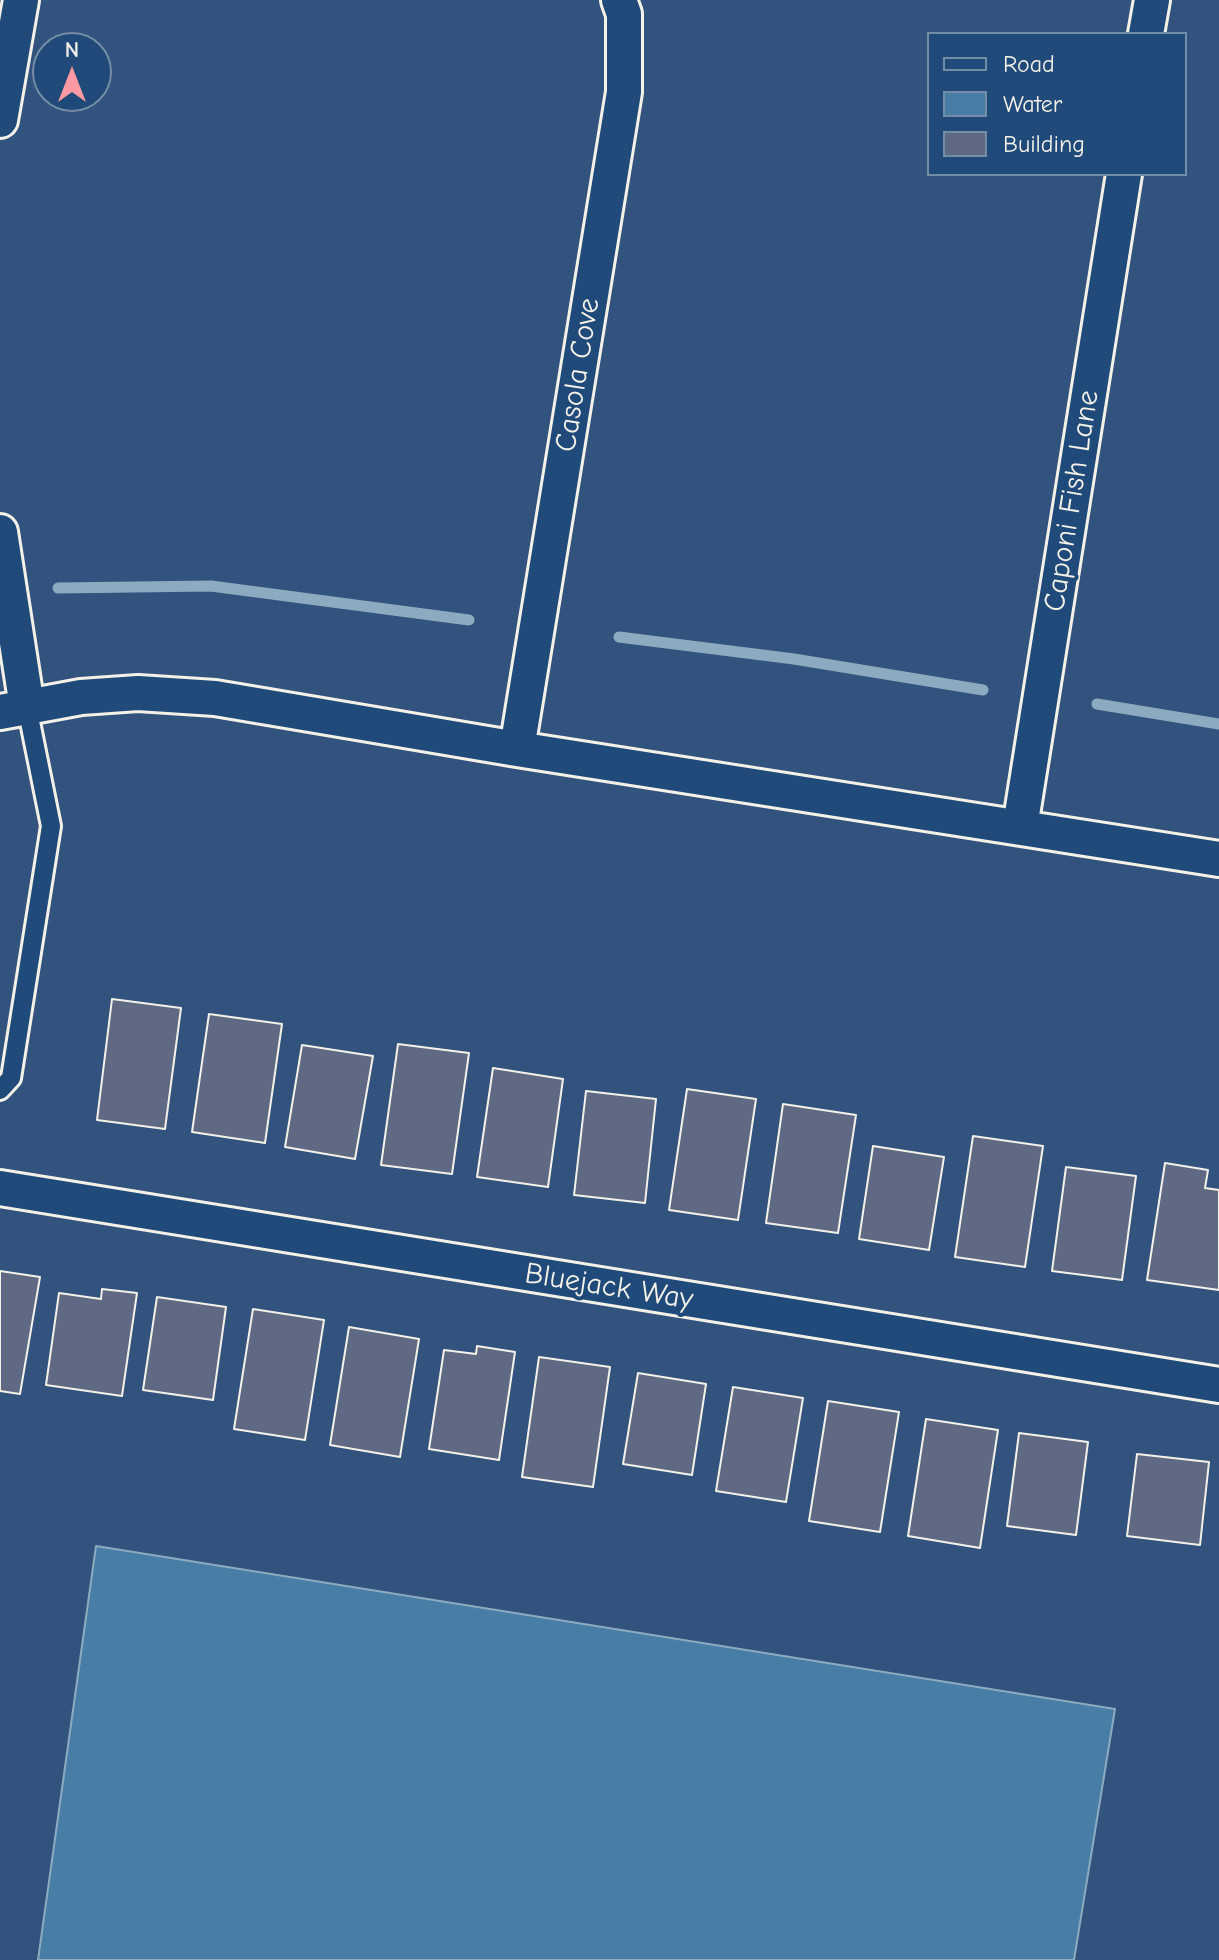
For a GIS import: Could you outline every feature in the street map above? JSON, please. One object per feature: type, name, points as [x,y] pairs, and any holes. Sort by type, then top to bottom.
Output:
[{"type":"street","points":[[0,120],[21,0]]},
{"type":"street","name":"Casola Cove","points":[[517,749],[624,92],[624,14],[619,0]]},
{"type":"street","points":[[1146,32],[1152,0]]},
{"type":"street","name":"Caponi Fish Lane","points":[[1020,827],[1124,176]]},
{"type":"street","points":[[0,532],[14,710],[81,697],[138,693],[215,698],[517,749],[1219,859]]},
{"type":"street","name":"Bluejack Way","points":[[0,1188],[1219,1385]]},
{"type":"lane","points":[[0,1090],[11,1078],[51,826],[14,710]]},
{"type":"water","points":[[96,1546],[1115,1709],[1074,1960],[38,1960]]},
{"type":"building","points":[[112,999],[181,1008],[165,1129],[97,1120]]},
{"type":"building","points":[[209,1014],[282,1024],[265,1143],[192,1132]]},
{"type":"building","points":[[398,1044],[469,1053],[452,1174],[381,1165]]},
{"type":"building","points":[[302,1045],[373,1056],[355,1159],[285,1147]]},
{"type":"building","points":[[493,1068],[563,1079],[548,1187],[477,1177]]},
{"type":"building","points":[[687,1089],[756,1099],[738,1220],[669,1210]]},
{"type":"building","points":[[586,1091],[656,1099],[645,1203],[574,1195]]},
{"type":"building","points":[[783,1104],[856,1115],[838,1233],[766,1223]]},
{"type":"building","points":[[973,1136],[1043,1146],[1025,1267],[955,1257]]},
{"type":"building","points":[[873,1146],[944,1157],[929,1250],[859,1239]]},
{"type":"building","points":[[1165,1163],[1208,1170],[1205,1188],[1219,1190],[1219,1290],[1147,1280]]},
{"type":"building","points":[[1066,1167],[1136,1176],[1122,1280],[1052,1271]]},
{"type":"building","points":[[0,1271],[40,1277],[20,1394],[0,1391]]},
{"type":"building","points":[[102,1289],[137,1293],[122,1396],[46,1385],[59,1293],[101,1299]]},
{"type":"building","points":[[157,1297],[226,1307],[213,1400],[143,1390]]},
{"type":"building","points":[[253,1309],[324,1320],[305,1440],[234,1429]]},
{"type":"building","points":[[349,1327],[419,1339],[400,1457],[330,1445]]},
{"type":"building","points":[[477,1346],[515,1352],[499,1460],[429,1449],[444,1350],[476,1354]]},
{"type":"building","points":[[539,1357],[610,1367],[593,1487],[522,1477]]},
{"type":"building","points":[[638,1373],[706,1384],[692,1475],[623,1464]]},
{"type":"building","points":[[733,1387],[803,1398],[786,1502],[716,1491]]},
{"type":"building","points":[[828,1401],[899,1412],[880,1532],[809,1521]]},
{"type":"building","points":[[926,1419],[998,1430],[980,1548],[908,1536]]},
{"type":"building","points":[[1019,1433],[1088,1442],[1076,1535],[1007,1526]]},
{"type":"building","points":[[1137,1454],[1209,1462],[1200,1545],[1127,1536]]},
{"type":"waterway","points":[[58,588],[211,586],[469,620]]},
{"type":"waterway","points":[[619,637],[794,659],[983,690]]},
{"type":"waterway","points":[[1097,704],[1219,724]]}]
